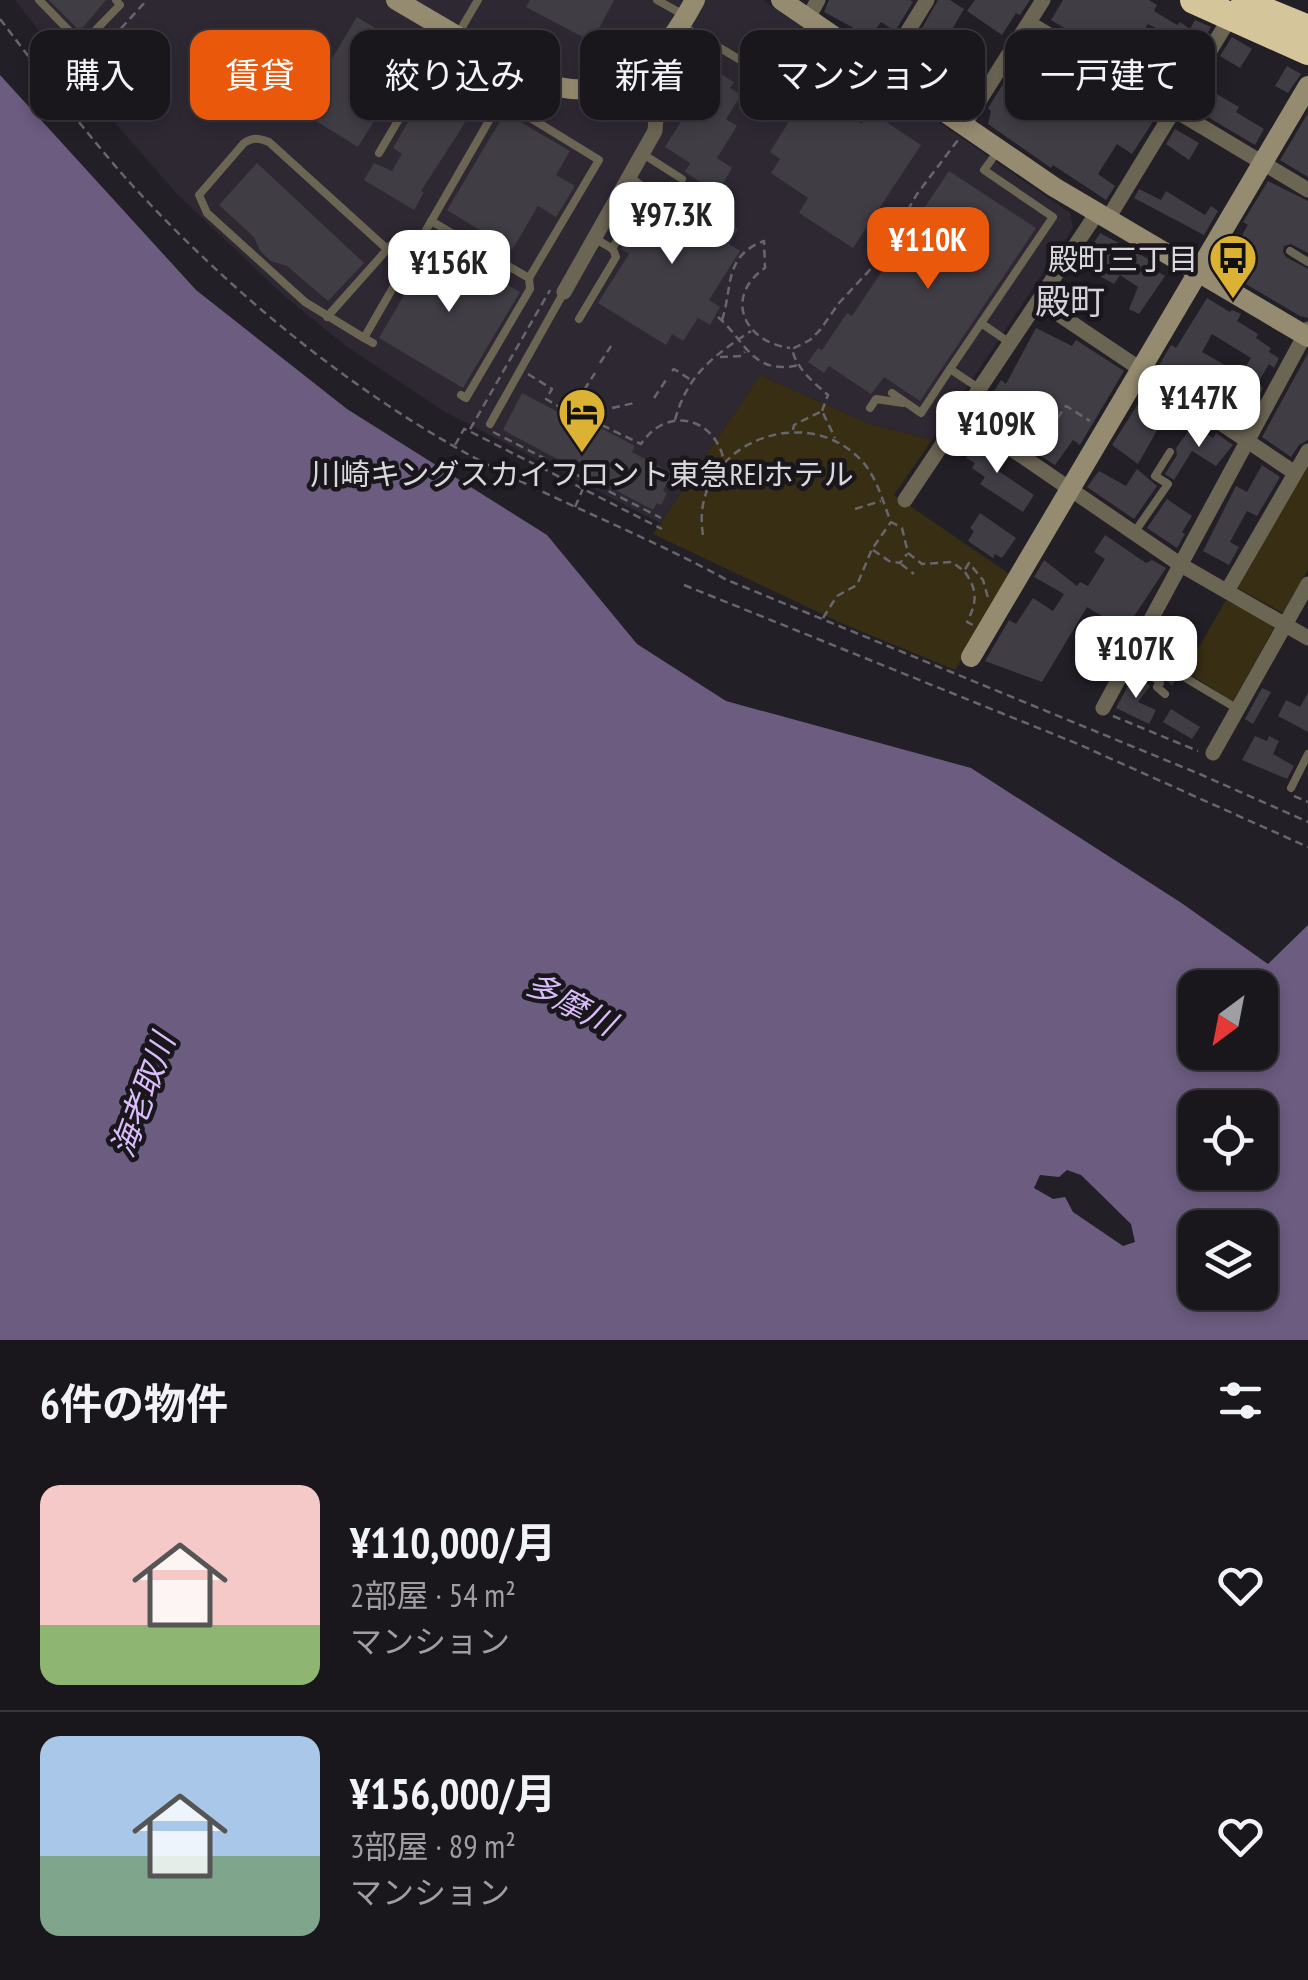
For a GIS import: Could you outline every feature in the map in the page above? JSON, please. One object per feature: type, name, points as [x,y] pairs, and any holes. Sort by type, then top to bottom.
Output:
[{"type":"highway","points":[[1194,0],[1308,29]]},
{"type":"highway","points":[[1284,0],[1308,10]]},
{"type":"highway","points":[[1234,8],[1308,51]]},
{"type":"street","points":[[396,0],[443,30]]},
{"type":"street","points":[[781,0],[813,9],[837,30]]},
{"type":"street","points":[[909,30],[927,0]]},
{"type":"street","points":[[963,129],[1007,52],[1043,0]]},
{"type":"street","points":[[1215,40],[1234,8]]},
{"type":"street","points":[[1029,23],[1041,30]]},
{"type":"street","points":[[971,657],[1308,86]]},
{"type":"street","points":[[558,289],[630,177],[657,124],[655,120]]},
{"type":"street","points":[[951,120],[1102,216],[1307,333],[1103,708]]},
{"type":"street","points":[[904,500],[1167,120]]},
{"type":"street","points":[[1192,120],[1308,190]]},
{"type":"street","points":[[1039,301],[1295,473]]},
{"type":"street","points":[[962,415],[1182,565],[1308,638]]},
{"type":"street","points":[[1227,591],[1308,452]]},
{"type":"street","points":[[1213,753],[1308,584]]},
{"type":"lane","points":[[39,0],[82,44],[120,5],[116,0]]},
{"type":"lane","points":[[456,30],[478,0]]},
{"type":"lane","points":[[658,0],[687,14],[740,57]]},
{"type":"lane","points":[[379,153],[400,120]]},
{"type":"lane","points":[[387,250],[260,138],[244,143],[198,195],[207,214],[327,317],[368,340],[489,120]]},
{"type":"lane","points":[[461,395],[466,398],[520,307],[530,289],[529,278],[599,160],[534,120]]},
{"type":"lane","points":[[892,392],[921,413],[1053,217],[984,170],[999,149]]},
{"type":"lane","points":[[643,154],[682,178]]},
{"type":"lane","points":[[612,249],[647,190],[630,177]]},
{"type":"lane","points":[[431,221],[529,278]]},
{"type":"lane","points":[[327,317],[392,244],[422,237]]},
{"type":"lane","points":[[579,320],[615,261],[616,253],[594,238]]},
{"type":"lane","points":[[1290,251],[1308,262]]},
{"type":"lane","points":[[490,428],[541,333],[558,289]]},
{"type":"lane","points":[[982,323],[1010,343]]},
{"type":"lane","points":[[950,370],[980,389]]},
{"type":"lane","points":[[870,408],[876,399],[907,404]]},
{"type":"lane","points":[[1134,533],[1168,484],[1155,476],[1170,452]]},
{"type":"lane","points":[[1134,651],[1160,667],[1154,677],[1165,694]]},
{"type":"lane","points":[[1184,677],[1236,708]]},
{"type":"lane","points":[[1290,790],[1308,754]]},
{"type":"path","points":[[120,30],[147,0]]},
{"type":"path","points":[[0,19],[30,58]]},
{"type":"path","points":[[79,120],[131,183],[247,298],[355,382],[454,446],[574,509],[822,619],[1308,822]]},
{"type":"path","points":[[799,365],[780,366],[746,351],[720,318],[732,268],[764,241],[766,268],[746,287],[742,309],[751,331],[777,346],[792,348],[810,340],[880,258],[917,194],[963,129]]},
{"type":"path","points":[[469,431],[558,289]]},
{"type":"path","points":[[674,421],[681,396],[692,380],[716,356],[751,331]]},
{"type":"path","points":[[600,363],[612,346]]},
{"type":"path","points":[[792,348],[799,365],[828,394],[822,411],[794,425],[793,430]]},
{"type":"path","points":[[716,356],[742,356],[746,351]]},
{"type":"path","points":[[672,371],[692,380]]},
{"type":"path","points":[[584,390],[595,372]]},
{"type":"path","points":[[528,374],[552,389],[546,399],[642,444],[658,426],[674,421],[696,422],[718,439],[725,463]]},
{"type":"path","points":[[654,398],[666,380]]},
{"type":"path","points":[[572,410],[577,400]]},
{"type":"path","points":[[612,408],[634,403]]},
{"type":"path","points":[[1028,460],[1066,406],[1104,430]]},
{"type":"path","points":[[822,411],[836,435],[834,440]]},
{"type":"path","points":[[601,424],[605,418]]},
{"type":"path","points":[[454,446],[464,428],[662,529]]},
{"type":"path","points":[[490,428],[661,518]]},
{"type":"path","points":[[703,535],[700,518],[708,488],[725,463],[750,441],[793,430],[834,440],[853,452],[875,476],[891,522],[902,528],[908,552],[922,564],[952,562],[964,571],[973,584],[977,603],[967,622]]},
{"type":"path","points":[[574,509],[588,478]]},
{"type":"path","points":[[854,509],[882,501]]},
{"type":"path","points":[[822,619],[837,596],[857,585],[872,549],[891,522]]},
{"type":"path","points":[[872,549],[914,574]]},
{"type":"path","points":[[900,563],[908,552]]},
{"type":"path","points":[[964,571],[968,564],[976,571],[988,598]]},
{"type":"path","points":[[684,585],[1078,744],[1308,847]]},
{"type":"path","points":[[1103,708],[1116,718],[1193,750],[1213,753]]},
{"type":"path","points":[[1290,790],[1308,802]]},
{"type":"shaded area","points":[[15,0],[763,0],[806,30],[740,30],[740,120],[936,120],[1070,213],[1073,228],[932,440],[870,424],[760,375],[660,523],[445,412],[346,346],[282,294],[177,194],[112,120],[170,120],[170,30],[38,30]]},
{"type":"shaded area","points":[[760,375],[870,424],[932,440],[894,495],[1011,575],[955,670],[841,623],[653,534]]},
{"type":"shaded area","points":[[1308,460],[1308,569],[1283,613],[1232,585]]},
{"type":"shaded area","points":[[1226,600],[1275,626],[1233,702],[1185,671]]},
{"type":"water","points":[[0,75],[30,108],[30,120],[41,120],[196,290],[347,409],[547,535],[637,644],[726,701],[971,768],[1180,902],[1268,964],[1308,925],[1308,1340],[0,1340]],"holes":[[[1067,1170],[1081,1175],[1131,1224],[1135,1242],[1123,1246],[1073,1212],[1065,1197],[1053,1199],[1034,1188],[1040,1175],[1059,1177]]]},
{"type":"building","points":[[49,0],[106,0],[79,30]]},
{"type":"building","points":[[530,0],[614,0],[598,30],[580,30],[580,36],[526,7]]},
{"type":"building","points":[[829,0],[913,2],[896,30],[881,22],[875,30],[855,30],[824,12]]},
{"type":"building","points":[[938,0],[950,0],[964,9],[952,30],[921,30]]},
{"type":"building","points":[[975,0],[1030,0],[1002,35],[967,11]]},
{"type":"building","points":[[1063,0],[1149,0],[1157,5],[1154,11],[1177,25],[1180,22],[1190,29],[1195,20],[1211,27],[1209,30],[1160,30],[1148,24],[1144,30],[1068,30],[1051,20]]},
{"type":"building","points":[[357,17],[378,30],[350,30],[350,120],[375,120],[358,147],[314,120],[330,120],[330,62]]},
{"type":"building","points":[[1232,37],[1252,49],[1240,68],[1220,56]]},
{"type":"building","points":[[1287,66],[1301,74],[1288,93],[1275,86]]},
{"type":"building","points":[[720,74],[734,82],[730,88],[740,97],[726,119],[737,126],[717,158],[732,168],[717,193],[685,172],[690,163],[665,147],[682,120],[720,120]]},
{"type":"building","points":[[1005,81],[1005,120],[1154,120],[1132,154],[1117,144],[1098,174],[1115,186],[1106,200],[988,124],[988,108]]},
{"type":"building","points":[[1215,93],[1264,129],[1255,145],[1213,120]]},
{"type":"building","points":[[1308,113],[1308,177],[1280,160]]},
{"type":"building","points":[[409,120],[467,120],[421,191],[424,192],[414,210],[364,180],[374,163],[392,171],[402,154],[393,148]]},
{"type":"building","points":[[501,120],[517,120],[570,151],[556,175],[575,186],[556,217],[538,206],[512,250],[447,210]]},
{"type":"building","points":[[784,120],[856,120],[862,124],[864,120],[884,120],[921,145],[853,248],[799,213],[808,198],[771,173],[780,159],[770,152],[788,123]]},
{"type":"building","points":[[1175,129],[1199,143],[1189,160],[1166,144]]},
{"type":"building","points":[[257,163],[364,263],[328,301],[287,266],[271,261],[260,251],[254,237],[219,205]]},
{"type":"building","points":[[949,171],[1036,228],[920,401],[884,377],[871,394],[829,366],[824,373],[808,362],[818,348],[822,350],[847,313],[852,316]]},
{"type":"building","points":[[1268,181],[1308,201],[1308,253],[1291,244],[1284,246],[1283,252],[1308,269],[1308,318],[1222,270],[1248,225],[1243,222]]},
{"type":"building","points":[[663,182],[738,229],[729,244],[740,251],[709,300],[720,307],[710,325],[698,318],[683,341],[672,334],[666,345],[598,303],[629,254],[621,249]]},
{"type":"building","points":[[1139,189],[1161,200],[1166,191],[1205,215],[1211,206],[1218,211],[1204,235],[1134,198]]},
{"type":"building","points":[[1100,233],[1150,260],[1147,265],[1165,276],[1139,314],[1129,309],[1138,287],[1120,275],[1114,284],[1080,265]]},
{"type":"building","points":[[435,242],[520,292],[463,388],[379,338]]},
{"type":"building","points":[[1207,298],[1241,314],[1237,321],[1258,334],[1256,338],[1279,358],[1274,368],[1269,364],[1257,384],[1263,388],[1243,425],[1158,367],[1171,345],[1176,348]],"holes":[[[1212,334],[1251,358],[1241,374],[1202,352]]]},
{"type":"building","points":[[1036,328],[1072,346],[1076,340],[1124,371],[1080,445],[1073,440],[1055,465],[1041,456],[1046,448],[1011,425],[1006,432],[980,413],[1001,380],[1006,384]]},
{"type":"building","points":[[1308,353],[1308,440],[1291,457],[1262,437]]},
{"type":"building","points":[[1148,388],[1172,404],[1138,464],[1112,445]]},
{"type":"building","points":[[522,393],[560,413],[563,408],[635,446],[632,452],[672,473],[661,505],[657,503],[653,510],[503,430]]},
{"type":"building","points":[[1193,425],[1213,438],[1216,433],[1233,445],[1216,466],[1192,451],[1174,480],[1165,474],[1177,455],[1176,448]]},
{"type":"building","points":[[970,434],[1005,458],[997,470],[1034,495],[1023,512],[980,484],[985,477],[966,458],[976,443],[968,437]]},
{"type":"building","points":[[1262,465],[1280,477],[1257,516],[1247,511],[1230,542],[1239,547],[1229,565],[1203,551],[1236,486],[1247,492]]},
{"type":"building","points":[[1137,469],[1157,486],[1134,519],[1087,487],[1099,471],[1126,486]]},
{"type":"building","points":[[1167,499],[1192,516],[1177,548],[1147,528]]},
{"type":"building","points":[[980,513],[1016,538],[1002,558],[995,554],[993,558],[968,541],[974,531],[970,528]]},
{"type":"building","points":[[1105,535],[1146,563],[1152,560],[1166,568],[1125,630],[1087,607],[1042,682],[985,661],[1009,620],[1016,624],[1033,598],[1053,611],[1064,594],[1034,577],[1044,560],[1077,586],[1080,582],[1088,586],[1105,559],[1094,552]]},
{"type":"building","points":[[1175,616],[1193,625],[1182,646],[1192,652],[1172,686],[1163,676],[1171,663],[1147,650],[1155,635],[1163,639]]},
{"type":"building","points":[[1135,673],[1150,686],[1138,702],[1156,710],[1149,724],[1116,708]]},
{"type":"building","points":[[1262,688],[1271,692],[1253,724],[1245,719]]},
{"type":"building","points":[[1308,693],[1308,732],[1278,716],[1286,700],[1300,707]]},
{"type":"building","points":[[1171,709],[1200,727],[1192,739],[1163,722]]},
{"type":"building","points":[[1255,736],[1279,741],[1273,754],[1294,766],[1287,779],[1242,760]]},
{"type":"place","name":"殿町三丁目","points":[[1233,300]]},
{"type":"place","name":"川崎キングスカイフロント東急REIホテル","points":[[582,454]]},
{"type":"district","name":"殿町","points":[[1070,301]]},
{"type":"water label","name":"多摩川","points":[[571,1003]]},
{"type":"water label","name":"海老取川","points":[[142,1095]]}]
